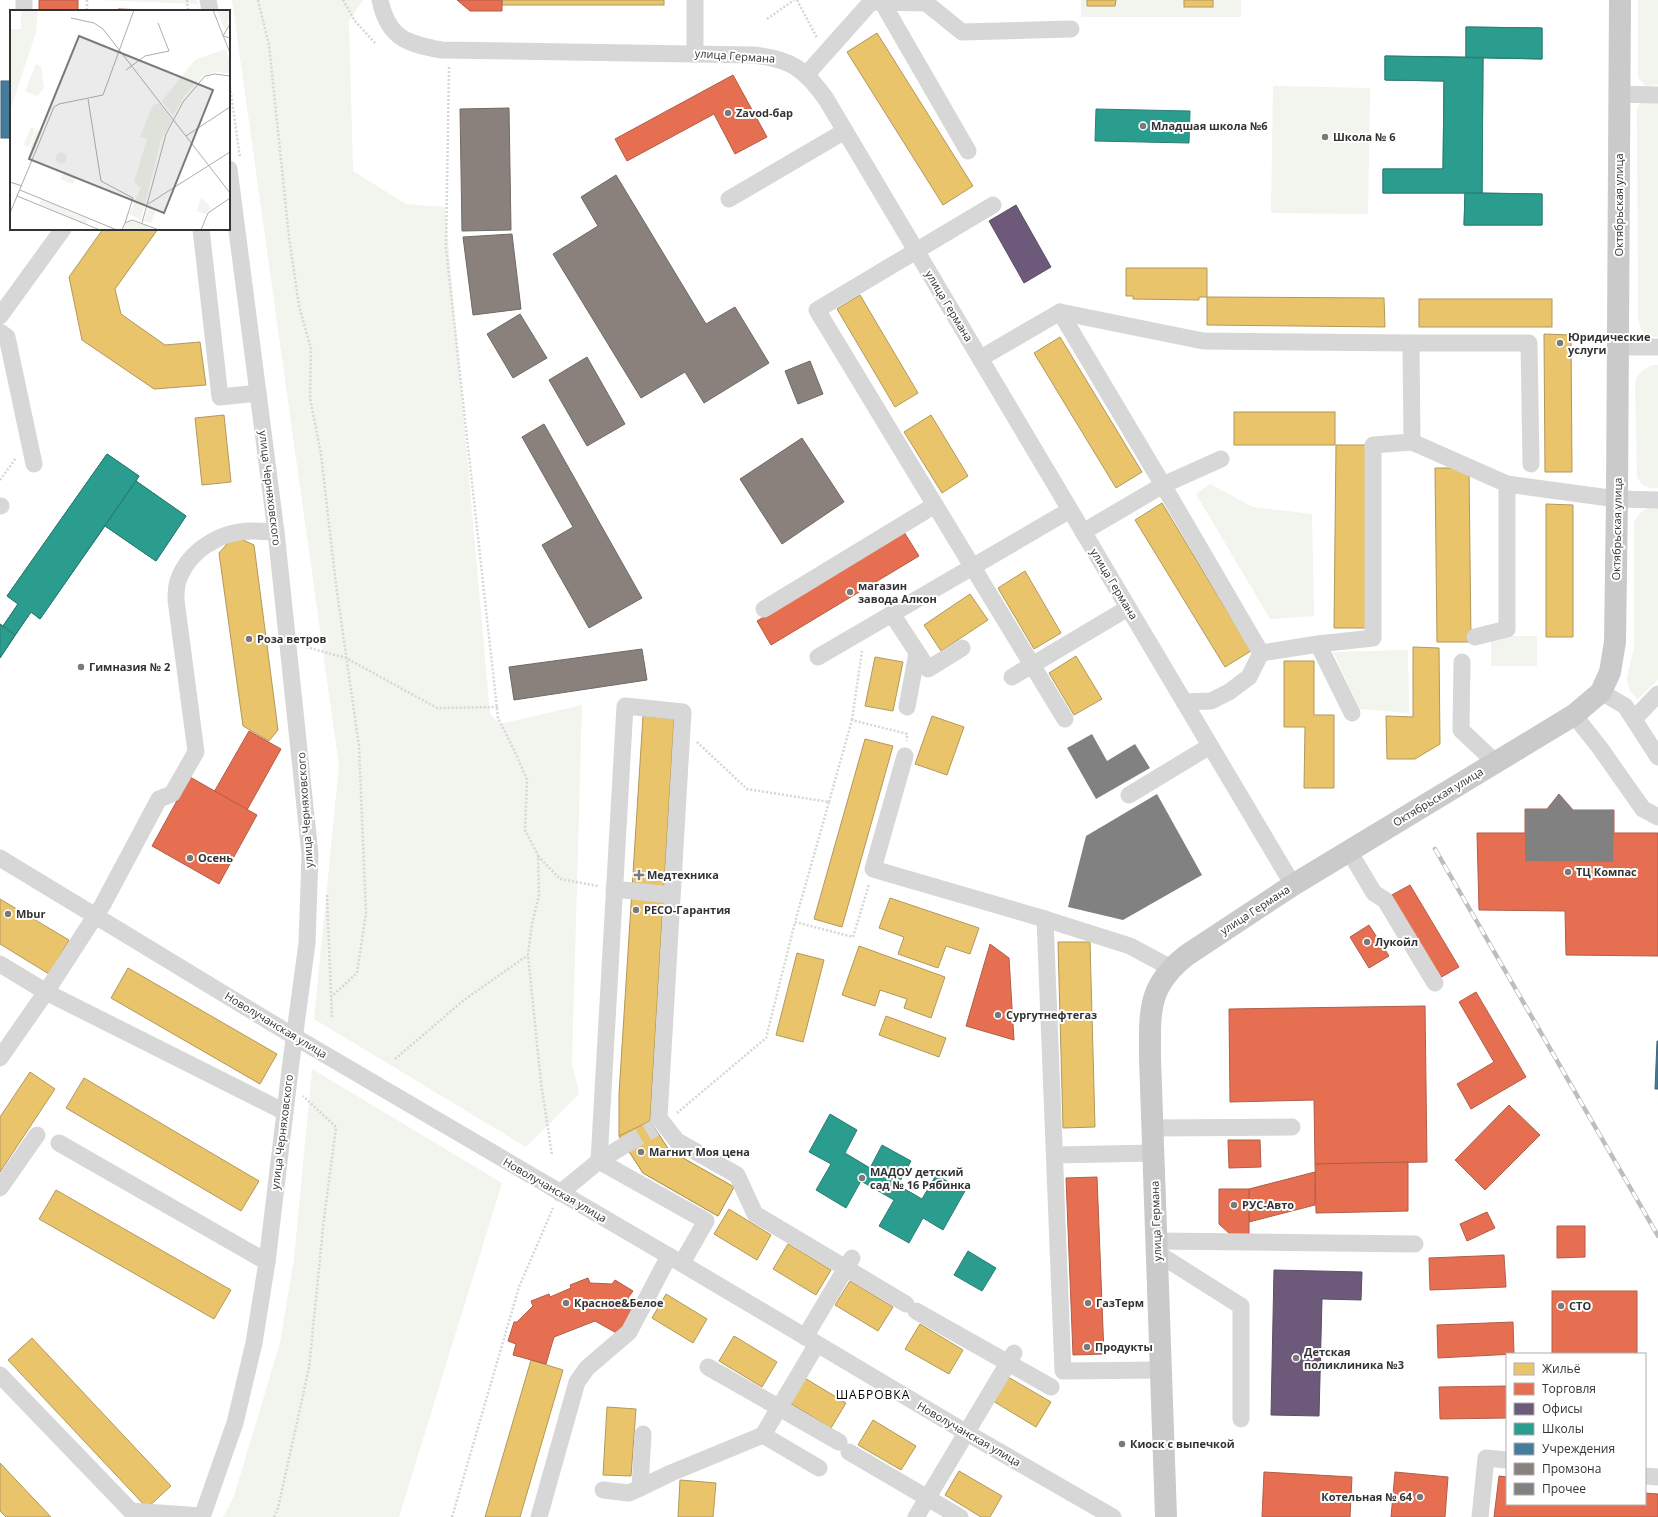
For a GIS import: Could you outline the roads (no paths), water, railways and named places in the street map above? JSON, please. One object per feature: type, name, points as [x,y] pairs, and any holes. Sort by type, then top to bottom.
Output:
[{"type":"main road","name":"Октябрьская улица","points":[[1293,885],[1574,715],[1601,692],[1610,672],[1615,642],[1618,499],[1620,0]]},
{"type":"main road","name":"улица Германа","points":[[1166,1517],[1150,1014],[1158,987],[1171,968],[1187,955],[1293,885]]},
{"type":"street","points":[[208,0],[210,10]]},
{"type":"street","name":"улица Германа","points":[[380,0],[388,25],[400,37],[409,42],[442,50],[753,55],[779,59],[806,74],[826,99],[1293,885]]},
{"type":"street","points":[[695,0],[695,54]]},
{"type":"street","points":[[874,1],[968,151]]},
{"type":"street","points":[[806,74],[874,1],[926,1],[962,32],[1071,30]]},
{"type":"street","points":[[1619,94],[1658,95]]},
{"type":"street","points":[[728,199],[845,131]]},
{"type":"street","name":"улица Черняховского","points":[[202,1517],[235,1423],[254,1343],[267,1262],[284,1112],[307,943],[310,854],[276,532],[258,393],[232,224],[230,187]]},
{"type":"street","points":[[993,206],[817,310],[1065,719]]},
{"type":"street","points":[[0,316],[62,230]]},
{"type":"street","points":[[201,230],[220,397],[258,393]]},
{"type":"street","points":[[1060,312],[1261,653]]},
{"type":"street","points":[[981,358],[1060,312],[1203,341],[1529,343],[1531,464]]},
{"type":"street","points":[[0,332],[8,337],[34,464]]},
{"type":"street","points":[[1411,343],[1412,442]]},
{"type":"street","points":[[1618,347],[1658,347]]},
{"type":"street","points":[[1261,653],[1318,644],[1374,638],[1373,445],[1412,442],[1507,484],[1618,499],[1658,500]]},
{"type":"street","points":[[1083,532],[1163,485],[1221,460]]},
{"type":"street","points":[[1475,637],[1507,629],[1507,484]]},
{"type":"street","points":[[764,609],[935,505]]},
{"type":"street","points":[[818,657],[1070,510]]},
{"type":"street","points":[[0,1058],[46,992],[96,915],[159,799],[172,794],[196,752],[176,600],[177,583],[184,568],[197,553],[211,542],[229,534],[251,531],[276,532]]},
{"type":"street","points":[[1012,677],[1128,608]]},
{"type":"street","points":[[892,614],[928,669],[962,648]]},
{"type":"street","points":[[1318,644],[1352,713]]},
{"type":"street","points":[[907,707],[917,653]]},
{"type":"street","points":[[1184,702],[1211,701],[1229,692],[1250,677],[1261,653]]},
{"type":"street","points":[[1462,662],[1461,730],[1495,762]]},
{"type":"street","points":[[1601,692],[1625,706],[1658,757]]},
{"type":"street","points":[[1634,719],[1658,694]]},
{"type":"street","points":[[599,1161],[626,706],[683,712],[671,895],[659,1126],[677,1141],[737,1175],[755,1214],[849,1263],[911,1308],[1011,1358],[1051,1388]]},
{"type":"street","points":[[1574,715],[1600,748],[1643,809],[1658,818]]},
{"type":"street","points":[[1129,795],[1210,746]]},
{"type":"street","points":[[905,756],[873,868],[1130,946],[1171,968]]},
{"type":"street","points":[[1349,851],[1374,893],[1385,900],[1435,983]]},
{"type":"street","name":"Новолучанская улица","points":[[0,858],[295,1037],[967,1433],[1113,1517]]},
{"type":"street","points":[[614,889],[671,895]]},
{"type":"street","points":[[1045,919],[1063,1371],[1161,1370]]},
{"type":"street","points":[[0,964],[46,992],[284,1112]]},
{"type":"street","points":[[1153,1128],[1292,1127]]},
{"type":"street","points":[[0,1188],[37,1135]]},
{"type":"street","points":[[59,1143],[267,1262]]},
{"type":"street","points":[[560,1193],[599,1161],[625,1146]]},
{"type":"street","points":[[1055,1155],[1154,1153]]},
{"type":"street","points":[[539,1517],[577,1382],[587,1368],[629,1332],[675,1260],[706,1221],[599,1161]]},
{"type":"street","points":[[1157,1247],[1415,1244]]},
{"type":"street","points":[[1157,1247],[1241,1306],[1241,1419]]},
{"type":"street","points":[[603,1490],[629,1493],[671,1473],[763,1435],[779,1408],[849,1263]]},
{"type":"street","points":[[916,1517],[1011,1358]]},
{"type":"street","points":[[708,1367],[960,1517]]},
{"type":"street","points":[[0,1375],[131,1511],[202,1517]]},
{"type":"street","points":[[640,1488],[643,1434]]},
{"type":"street","points":[[763,1435],[819,1468]]},
{"type":"street","points":[[1480,1517],[1486,1458],[1506,1460]]},
{"type":"street","points":[[1646,1476],[1658,1477]]},
{"type":"tunnel","points":[[625,1145],[655,1128]]},
{"type":"railway","points":[[1435,849],[1658,1236]]},
{"type":"place","name":"Zavod-бар","points":[[728,113]]},
{"type":"place","name":"Младшая школа №6","points":[[1143,126]]},
{"type":"place","name":"Школа № 6","points":[[1325,137]]},
{"type":"place","name":"Юридические услуги","points":[[1560,343]]},
{"type":"place","name":"магазин завода Алкон","points":[[850,592]]},
{"type":"place","name":"Роза ветров","points":[[249,639]]},
{"type":"place","name":"Гимназия № 2","points":[[81,667]]},
{"type":"place","name":"Осень","points":[[190,858]]},
{"type":"place","name":"ТЦ Компас","points":[[1568,872]]},
{"type":"place","name":"Медтехника","points":[[639,875]]},
{"type":"place","name":"РЕСО-Гарантия","points":[[636,910]]},
{"type":"place","name":"Mbur","points":[[8,914]]},
{"type":"place","name":"Лукойл","points":[[1367,942]]},
{"type":"place","name":"Сургутнефтегаз","points":[[998,1015]]},
{"type":"place","name":"Магнит Моя цена","points":[[641,1152]]},
{"type":"place","name":"МАДОУ детский сад № 16 Рябинка","points":[[862,1178]]},
{"type":"place","name":"РУС-Авто","points":[[1234,1205]]},
{"type":"place","name":"Красное&Белое","points":[[566,1303]]},
{"type":"place","name":"ГазТерм","points":[[1088,1303]]},
{"type":"place","name":"СТО","points":[[1561,1306]]},
{"type":"place","name":"Продукты","points":[[1087,1347]]},
{"type":"place","name":"Детская поликлиника №3","points":[[1296,1358]]},
{"type":"place","name":"Киоск с выпечкой","points":[[1122,1444]]},
{"type":"place","name":"Котельная № 64","points":[[1420,1497]]},
{"type":"district","name":"ШАБРОВКА","points":[[873,1395]]}]
